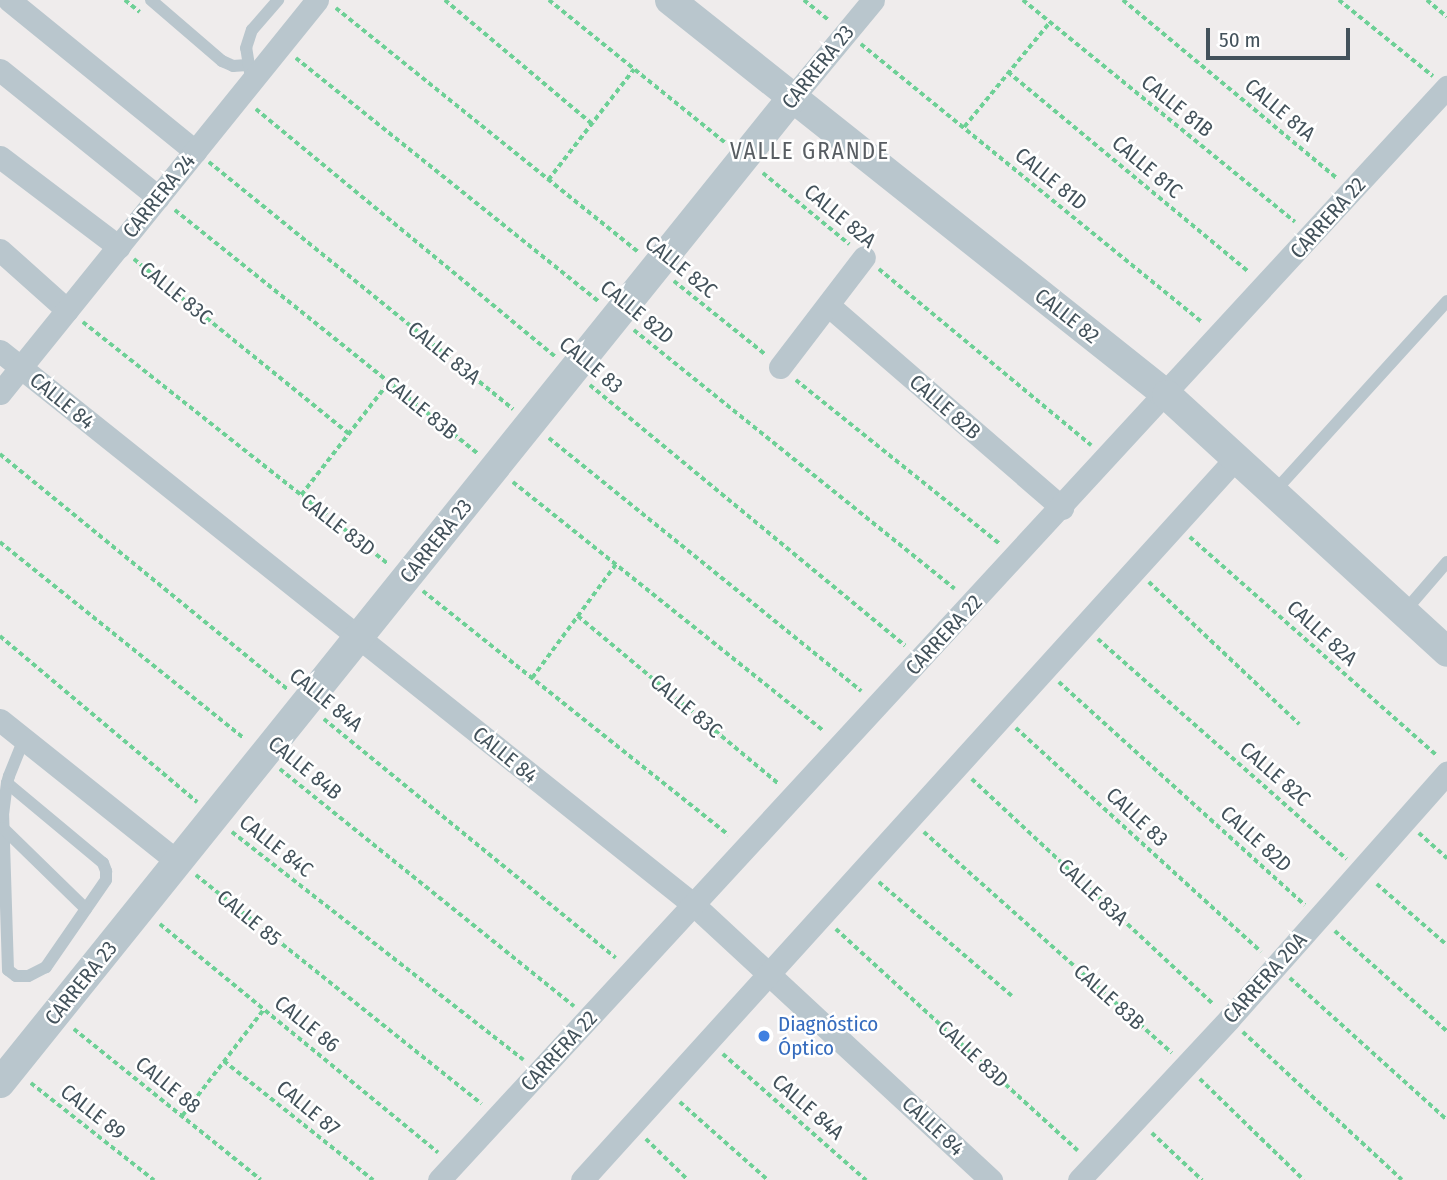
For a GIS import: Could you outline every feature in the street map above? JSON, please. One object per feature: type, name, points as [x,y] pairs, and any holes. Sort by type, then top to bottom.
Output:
[{"type":"street","points":[[9,0],[195,151]]},
{"type":"street","name":"CARRERA 24","points":[[0,393],[195,151],[247,80],[281,45],[317,0]]},
{"type":"street","name":"CALLE 82","points":[[670,0],[1167,395],[1447,652]]},
{"type":"street","name":"CARRERA 23","points":[[6,1076],[792,98],[854,39],[873,0]]},
{"type":"street","points":[[0,70],[158,197]]},
{"type":"street","name":"CARRERA 22","points":[[446,1172],[1108,459],[1447,87]]},
{"type":"street","name":"CALLE 83C","points":[[0,157],[118,247]]},
{"type":"street","points":[[0,250],[67,310]]},
{"type":"street","points":[[780,367],[864,257]]},
{"type":"street","name":"CALLE 82B","points":[[828,305],[1062,508]]},
{"type":"street","name":"CALLE 84","points":[[0,351],[694,905],[991,1180]]},
{"type":"street","points":[[582,1180],[1236,458]]},
{"type":"street","points":[[0,720],[178,862]]},
{"type":"street","name":"CARRERA 20A","points":[[1086,1172],[1229,1019],[1361,871],[1404,820],[1442,764]]},
{"type":"lane","points":[[151,0],[247,80]]},
{"type":"lane","points":[[247,80],[246,48],[252,30],[278,0]]},
{"type":"lane","points":[[1274,493],[1447,300]]},
{"type":"lane","points":[[1403,612],[1447,562]]},
{"type":"lane","points":[[7,783],[103,863],[106,880],[46,967],[28,976],[16,976],[8,970],[3,828],[7,783],[24,739]]},
{"type":"lane","points":[[3,828],[86,909]]},
{"type":"path","name":"CALLE 82C","points":[[326,0],[1016,558]]},
{"type":"path","points":[[445,0],[592,124]]},
{"type":"path","name":"CALLE 82A","points":[[549,0],[745,158],[1108,459]]},
{"type":"path","name":"CALLE 81D","points":[[804,0],[1220,337]]},
{"type":"path","name":"CALLE 81B","points":[[1023,0],[1312,236]]},
{"type":"path","name":"CALLE 81A","points":[[1123,0],[1353,191]]},
{"type":"path","points":[[1339,0],[1447,87]]},
{"type":"path","points":[[1427,0],[1447,17]]},
{"type":"path","points":[[964,127],[1050,22]]},
{"type":"path","name":"CALLE 82D","points":[[281,45],[973,604]]},
{"type":"path","points":[[548,180],[634,69]]},
{"type":"path","name":"CALLE 81C","points":[[1009,72],[1266,286]]},
{"type":"path","name":"CALLE 83","points":[[247,80],[573,371],[922,660]]},
{"type":"path","name":"CALLE 83A","points":[[195,151],[879,706]]},
{"type":"path","name":"CALLE 83B","points":[[158,197],[842,745]]},
{"type":"path","name":"CALLE 83C","points":[[118,247],[349,434]]},
{"type":"path","name":"CALLE 83D","points":[[67,310],[746,849]]},
{"type":"path","points":[[301,495],[389,382]]},
{"type":"path","name":"CALLE 84A","points":[[0,454],[633,971]]},
{"type":"path","name":"CALLE 82A","points":[[1176,524],[1442,764]]},
{"type":"path","name":"CALLE 84B","points":[[0,542],[589,1018]]},
{"type":"path","points":[[532,678],[616,564]]},
{"type":"path","points":[[1135,569],[1299,724]]},
{"type":"path","name":"CALLE 83C","points":[[578,616],[795,796]]},
{"type":"path","name":"CALLE 82C","points":[[1083,626],[1447,945]]},
{"type":"path","name":"CALLE 84C","points":[[0,636],[215,817],[539,1072]]},
{"type":"path","name":"CALLE 82D","points":[[1045,669],[1447,1031]]},
{"type":"path","name":"CALLE 83","points":[[1003,715],[1249,942]]},
{"type":"path","name":"CALLE 83A","points":[[957,765],[1229,1019]]},
{"type":"path","name":"CALLE 83B","points":[[909,819],[1186,1065],[1304,1180]]},
{"type":"path","points":[[1404,820],[1447,858]]},
{"type":"path","name":"CALLE 85","points":[[178,862],[497,1117]]},
{"type":"path","points":[[864,869],[1012,996]]},
{"type":"path","name":"CALLE 86","points":[[141,909],[264,1009],[446,1172]]},
{"type":"path","name":"CALLE 83D","points":[[853,944],[1086,1172]]},
{"type":"path","points":[[1277,965],[1447,1120]]},
{"type":"path","points":[[182,1116],[264,1009]]},
{"type":"path","name":"CALLE 88","points":[[56,1014],[261,1180]]},
{"type":"path","points":[[1249,1037],[1402,1180]]},
{"type":"path","name":"CALLE 84A","points":[[728,1059],[866,1180]]},
{"type":"path","name":"CALLE 87","points":[[224,1062],[373,1180]]},
{"type":"path","name":"CALLE 89","points":[[6,1076],[154,1180]]},
{"type":"path","points":[[665,1088],[768,1180]]},
{"type":"path","points":[[1136,1116],[1202,1180]]},
{"type":"path","points":[[632,1125],[688,1180]]},
{"type":"place","name":"Diagnóstico Óptico","points":[[764,1036]]},
{"type":"district","name":"VALLE GRANDE","points":[[810,151]]}]
